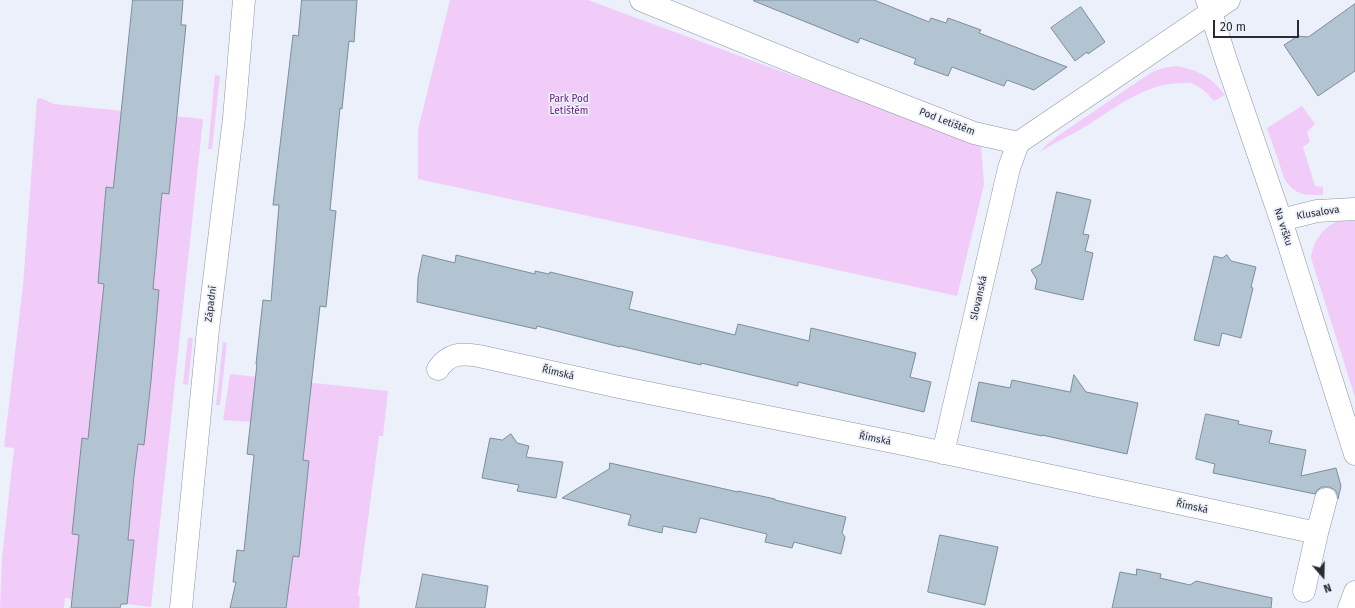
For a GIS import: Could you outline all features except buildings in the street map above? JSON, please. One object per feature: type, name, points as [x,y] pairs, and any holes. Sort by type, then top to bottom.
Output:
[{"type":"street","name":"Západní","points":[[181,608],[208,329],[234,118],[244,0]]},
{"type":"street","name":"Pod Letištěm","points":[[641,0],[818,72],[974,133],[1018,143]]},
{"type":"street","points":[[1018,143],[1209,6],[1229,0]]},
{"type":"street","name":"Na vršku","points":[[1209,6],[1281,220],[1355,454]]},
{"type":"street","name":"Slovanská","points":[[944,454],[1010,168],[1018,143]]},
{"type":"street","name":"Klusalova","points":[[1281,220],[1317,211],[1355,209]]},
{"type":"street","name":"Římská","points":[[438,369],[443,362],[450,357],[459,354],[479,356],[619,387],[895,443],[1317,533]]},
{"type":"street","points":[[1304,591],[1326,499]]},
{"type":"street","points":[[1349,608],[1355,592]]},
{"type":"green space","name":"Park Pod Letištěm","points":[[450,0],[588,0],[981,145],[984,185],[957,296],[418,179],[418,130]]},
{"type":"green space","points":[[1176,66],[1204,75],[1215,83],[1225,95],[1214,101],[1202,89],[1191,83],[1167,84],[1155,87],[1120,104],[1082,129],[1040,152],[1046,145],[1059,135],[1152,72],[1163,68]]},
{"type":"green space","points":[[215,75],[220,76],[212,149],[208,149]]},
{"type":"green space","points":[[40,98],[54,104],[203,119],[151,607],[127,604],[134,541],[128,540],[138,444],[144,444],[151,381],[89,439],[82,438],[72,534],[79,535],[72,599],[65,598],[64,608],[0,608],[2,559],[14,448],[4,447],[23,285],[37,99]],"holes":[[[157,127],[176,129],[169,194],[162,193],[153,289],[159,290],[153,354],[98,348],[104,284],[98,283],[106,188],[113,188]]]},
{"type":"green space","points":[[1302,106],[1315,124],[1307,132],[1310,142],[1303,147],[1315,186],[1323,187],[1323,195],[1301,194],[1289,185],[1285,180],[1267,128]]},
{"type":"green space","points":[[1340,221],[1355,221],[1355,397],[1311,258],[1314,246],[1320,235],[1329,226]]},
{"type":"green space","points":[[188,338],[193,338],[188,385],[183,384]]},
{"type":"green space","points":[[223,342],[227,343],[220,405],[216,405]]},
{"type":"green space","points":[[230,374],[388,391],[383,436],[379,436],[358,595],[360,596],[359,608],[286,608],[293,556],[299,557],[309,461],[303,460],[310,396],[255,390],[251,422],[223,420]]}]
